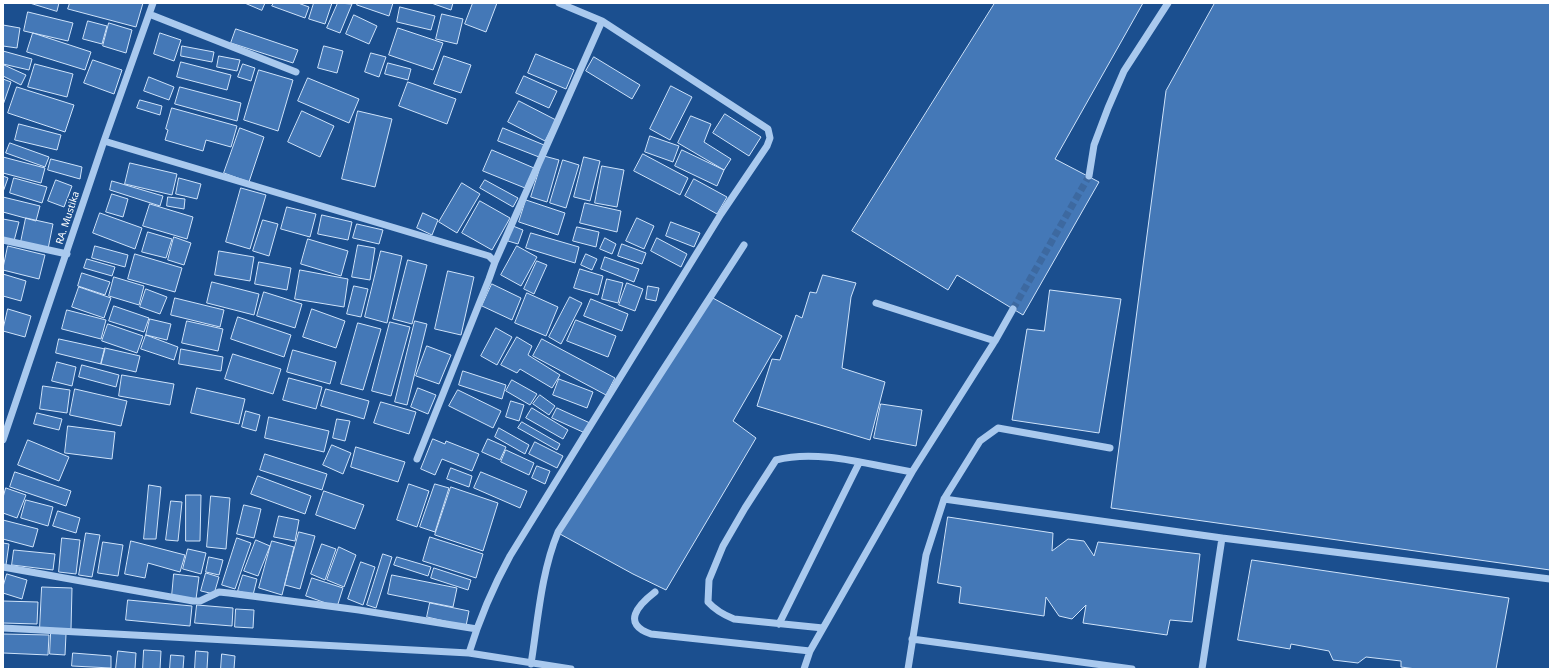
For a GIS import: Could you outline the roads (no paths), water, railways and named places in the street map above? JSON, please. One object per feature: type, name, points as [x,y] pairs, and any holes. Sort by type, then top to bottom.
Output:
[{"type":"street","name":"RA. Mustika","points":[[3,440],[104,141],[153,3]]},
{"type":"street","points":[[469,653],[477,629],[510,556],[721,214],[767,146],[770,138],[768,129],[602,21],[559,3]]},
{"type":"street","points":[[1089,176],[1094,145],[1124,71],[1168,3]]},
{"type":"street","points":[[149,14],[296,72]]},
{"type":"street","points":[[417,459],[490,279],[495,262],[602,21]]},
{"type":"street","points":[[104,141],[489,256],[495,262]]},
{"type":"street","points":[[3,240],[67,254]]},
{"type":"street","points":[[531,664],[546,569],[550,552],[558,532],[744,245]]},
{"type":"street","points":[[876,303],[995,341]]},
{"type":"street","points":[[804,669],[810,651],[912,472],[995,341],[1013,309]]},
{"type":"street","points":[[908,669],[926,555],[944,499],[980,441],[998,428],[1110,448]]},
{"type":"street","points":[[823,628],[734,619],[723,614],[708,602],[709,580],[723,546],[745,508],[776,460],[789,457],[821,456],[912,472]]},
{"type":"street","points":[[779,624],[859,463]]},
{"type":"street","points":[[944,499],[1222,538],[1550,579]]},
{"type":"street","points":[[1202,669],[1222,538]]},
{"type":"street","points":[[3,567],[193,601],[200,601],[219,592],[359,610],[477,629]]},
{"type":"street","points":[[655,592],[641,602],[636,612],[635,621],[637,627],[644,632],[810,651]]},
{"type":"street","points":[[3,628],[469,653],[531,664],[571,669]]},
{"type":"street","points":[[912,639],[1132,669]]},
{"type":"tunnel","points":[[1013,309],[1089,176]]}]
